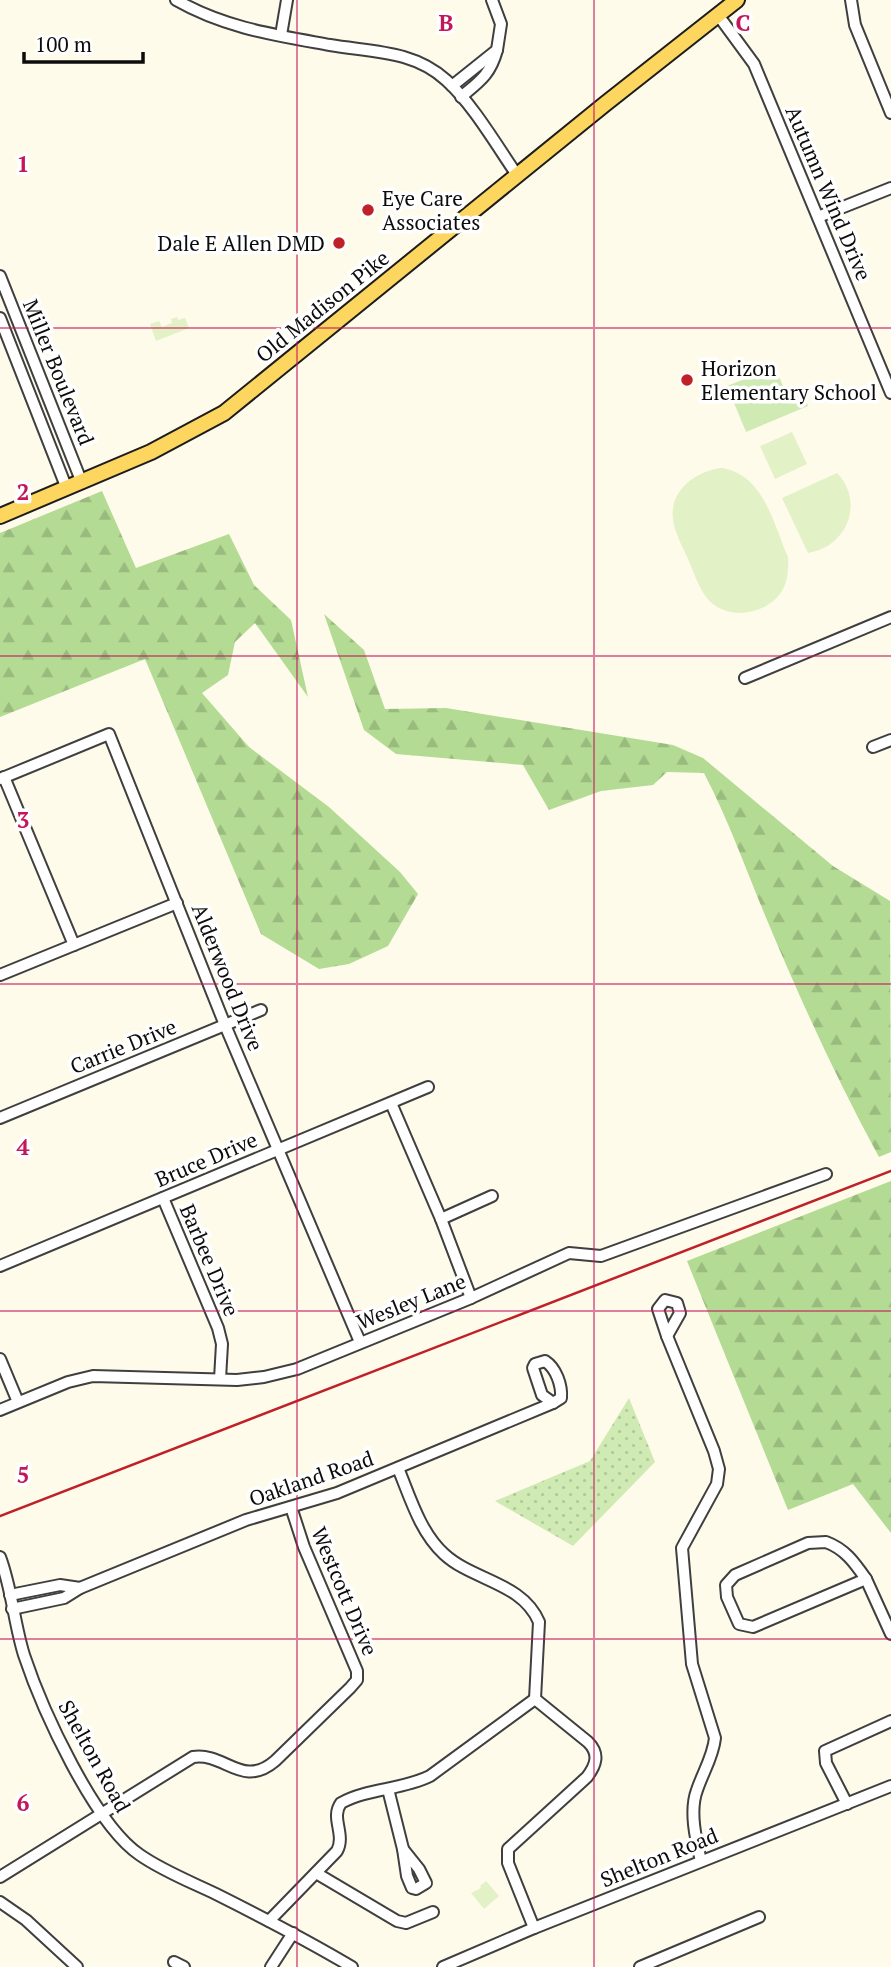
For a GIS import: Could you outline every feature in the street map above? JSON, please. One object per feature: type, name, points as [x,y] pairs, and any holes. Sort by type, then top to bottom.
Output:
[{"type":"main road","name":"Old Madison Pike","points":[[0,516],[150,452],[224,413],[737,0]]},
{"type":"street","points":[[176,0],[200,14],[240,28],[384,52],[416,60],[452,86],[517,175]]},
{"type":"street","points":[[281,35],[286,0]]},
{"type":"street","points":[[461,97],[484,79],[493,66],[501,24],[492,0]]},
{"type":"street","points":[[851,0],[855,25],[891,113]]},
{"type":"street","name":"Autumn Wind Drive","points":[[718,15],[754,64],[891,393]]},
{"type":"street","points":[[452,86],[497,50]]},
{"type":"street","points":[[818,217],[891,188]]},
{"type":"street","name":"Miller Boulevard","points":[[0,276],[82,482]]},
{"type":"street","points":[[0,309],[12,304]]},
{"type":"street","name":"Miller Boulevard","points":[[0,318],[66,489]]},
{"type":"street","points":[[32,400],[48,396]]},
{"type":"street","points":[[745,678],[891,617]]},
{"type":"street","name":"Alderwood Drive","points":[[2,778],[109,734],[225,1025],[360,1342]]},
{"type":"street","points":[[873,747],[891,740]]},
{"type":"street","points":[[2,778],[74,945]]},
{"type":"street","points":[[0,975],[177,903]]},
{"type":"street","name":"Carrie Drive","points":[[0,1118],[261,1010]]},
{"type":"street","name":"Bruce Drive","points":[[0,1266],[428,1087]]},
{"type":"street","points":[[391,1102],[471,1298]]},
{"type":"street","name":"Wesley Lane","points":[[0,1410],[68,1382],[93,1376],[220,1379],[264,1377],[297,1369],[471,1298],[569,1253],[601,1256],[826,1174]]},
{"type":"street","points":[[441,1219],[492,1196]]},
{"type":"street","name":"Barbee Drive","points":[[163,1198],[218,1328],[222,1344],[220,1379]]},
{"type":"street","points":[[667,1336],[719,1469],[717,1483],[682,1548],[692,1664],[715,1738],[714,1750],[695,1801],[701,1861]]},
{"type":"street","points":[[0,1359],[18,1402]]},
{"type":"street","name":"Oakland Road","points":[[12,1609],[64,1598],[80,1588],[246,1520],[337,1493],[553,1404]]},
{"type":"street","points":[[398,1468],[428,1534],[444,1555],[464,1568],[513,1591],[534,1611],[539,1622],[535,1699]]},
{"type":"street","name":"Westcott Drive","points":[[0,1877],[193,1757],[208,1757],[247,1773],[262,1770],[275,1761],[356,1680],[357,1671],[304,1547],[291,1507]]},
{"type":"street","points":[[866,1579],[753,1627],[739,1625],[727,1597],[726,1585],[735,1575],[807,1543],[826,1542],[850,1556],[866,1579],[891,1634]]},
{"type":"street","name":"Shelton Road","points":[[0,1557],[24,1655],[45,1708],[78,1773],[102,1813],[126,1844],[141,1856],[293,1933],[352,1967]]},
{"type":"street","name":"Oakland Road","points":[[10,1595],[60,1585],[80,1588]]},
{"type":"street","points":[[269,1921],[332,1858],[340,1845],[335,1813],[341,1803],[364,1794],[418,1782],[439,1770],[535,1699]]},
{"type":"street","points":[[534,1928],[508,1863],[508,1849],[587,1777],[596,1758],[594,1748],[588,1742],[535,1699]]},
{"type":"street","points":[[847,1804],[826,1763],[825,1751],[891,1721]]},
{"type":"street","name":"Shelton Road","points":[[443,1967],[891,1786]]},
{"type":"street","points":[[388,1790],[403,1849]]},
{"type":"street","points":[[316,1873],[397,1922],[406,1923],[433,1912]]},
{"type":"street","points":[[0,1902],[26,1920],[77,1967]]},
{"type":"street","points":[[639,1967],[759,1917]]},
{"type":"street","points":[[271,1967],[293,1933]]},
{"type":"street","points":[[669,1955],[674,1967]]},
{"type":"green space","points":[[177,317],[178,320],[185,318],[189,328],[156,341],[150,324],[159,321],[162,327],[172,323],[171,319]]},
{"type":"green space","points":[[775,367],[783,386],[801,390],[808,406],[746,432],[727,386]]},
{"type":"green space","points":[[792,432],[807,464],[775,479],[760,446]]},
{"type":"green space","points":[[722,468],[736,472],[757,490],[772,516],[788,557],[787,578],[783,590],[775,600],[761,608],[743,613],[725,611],[704,594],[674,525],[674,503],[684,486],[702,474]]},
{"type":"green space","points":[[837,473],[850,497],[848,522],[833,542],[808,553],[782,498]]},
{"type":"green space","points":[[102,491],[136,568],[229,534],[254,585],[291,620],[308,697],[255,623],[235,642],[228,675],[202,693],[249,747],[329,807],[400,872],[418,894],[388,946],[349,964],[319,969],[261,934],[145,659],[0,717],[0,533]]},
{"type":"green space","points":[[324,614],[364,650],[385,709],[446,708],[673,745],[703,758],[833,866],[890,901],[891,1152],[879,1157],[834,1070],[704,773],[667,772],[653,785],[601,791],[549,810],[523,765],[396,754],[364,730]]},
{"type":"green space","points":[[891,1181],[891,1533],[853,1484],[788,1510],[687,1261]]},
{"type":"green space","points":[[629,1398],[655,1462],[573,1546],[495,1501],[590,1461]]},
{"type":"green space","points":[[486,1881],[499,1896],[484,1909],[471,1893],[481,1888]]},
{"type":"railway","points":[[0,1516],[891,1171]]},
{"type":"place","name":"Eye Care Associates","points":[[368,210]]},
{"type":"place","name":"Dale E Allen DMD","points":[[339,243]]},
{"type":"place","name":"Horizon Elementary School","points":[[687,380]]}]
